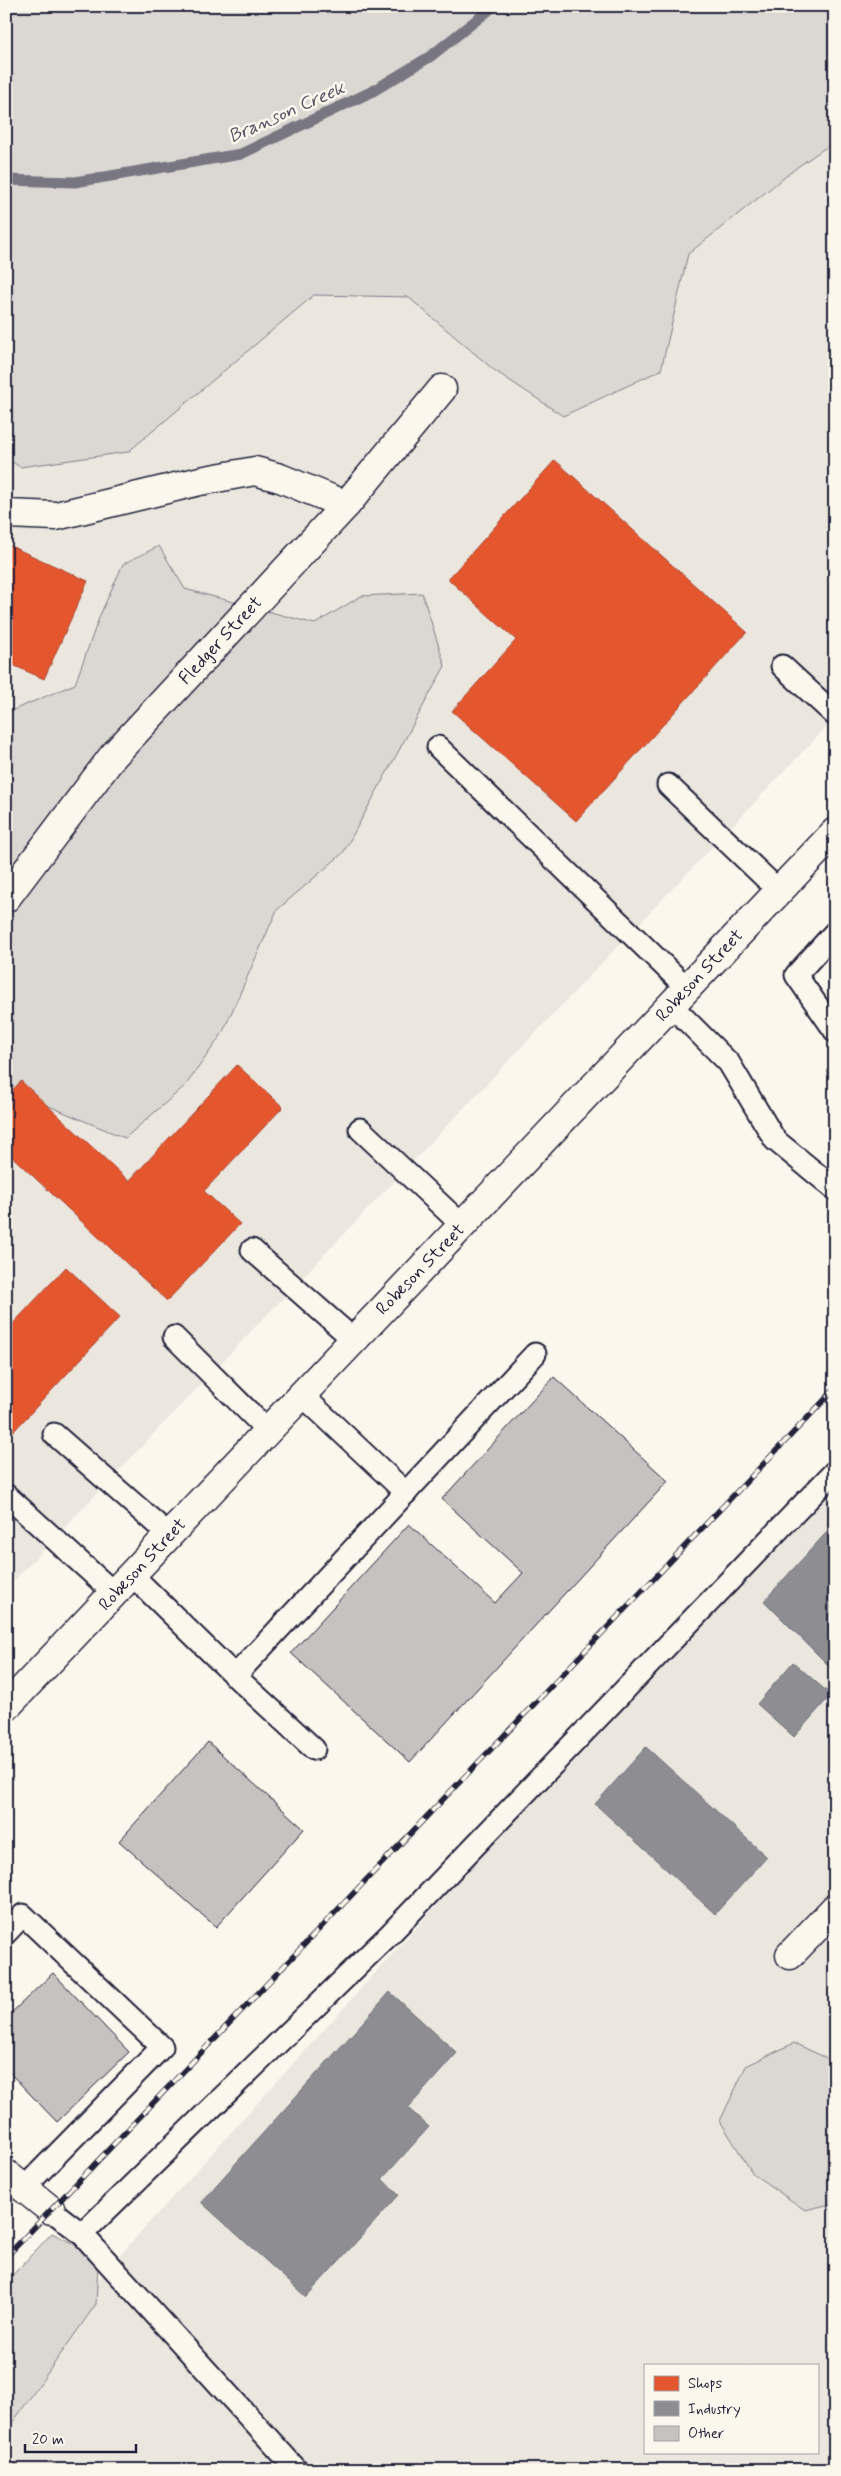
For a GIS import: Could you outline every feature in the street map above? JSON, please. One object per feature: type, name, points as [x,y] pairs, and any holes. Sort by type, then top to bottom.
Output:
[{"type":"main road","name":"Fledger Street","points":[[6,898],[113,756],[346,505],[442,389]]},
{"type":"main road","points":[[6,514],[56,516],[200,481],[255,471],[280,478],[346,505]]},
{"type":"main road","name":"Robeson Street","points":[[6,1707],[835,832]]},
{"type":"main road","points":[[790,1954],[835,1908]]},
{"type":"main road","points":[[15,2181],[51,2210]]},
{"type":"lane","points":[[782,666],[835,715]]},
{"type":"lane","points":[[438,747],[679,996],[729,1063],[775,1140],[835,1189]]},
{"type":"lane","points":[[668,785],[779,891]]},
{"type":"lane","points":[[835,932],[796,975],[835,1031]]},
{"type":"lane","points":[[360,1129],[462,1225]]},
{"type":"lane","points":[[252,1250],[353,1340]]},
{"type":"lane","points":[[174,1337],[268,1430]]},
{"type":"lane","points":[[235,1676],[535,1354]]},
{"type":"lane","points":[[302,1395],[406,1493]]},
{"type":"lane","points":[[54,1434],[169,1535]]},
{"type":"lane","points":[[82,2234],[389,1935],[835,1471]]},
{"type":"lane","points":[[6,1494],[123,1584],[235,1676],[314,1748]]},
{"type":"lane","points":[[6,1933],[23,1915],[162,2047],[15,2181]]},
{"type":"lane","points":[[51,2210],[82,2234],[297,2470]]},
{"type":"shaded area","points":[[6,6],[835,6],[835,141],[796,168],[688,254],[661,370],[563,416],[494,370],[408,297],[314,295],[128,452],[20,467],[6,458]]},
{"type":"shaded area","points":[[835,141],[835,718],[6,1589],[6,458],[20,467],[128,452],[314,295],[408,297],[494,370],[563,416],[661,370],[688,254],[796,168]]},
{"type":"shaded area","points":[[159,546],[185,589],[315,624],[361,596],[422,593],[445,666],[343,853],[277,910],[222,1034],[186,1085],[125,1138],[6,1088],[6,713],[75,684],[100,615],[123,564]]},
{"type":"shaded area","points":[[835,1465],[835,2470],[6,2470],[6,2381]]},
{"type":"shaded area","points":[[794,2043],[835,2062],[835,2203],[805,2210],[753,2174],[720,2121],[746,2066]]},
{"type":"shaded area","points":[[52,2233],[80,2247],[98,2267],[96,2304],[6,2432],[6,2282]]},
{"type":"building: Shops","points":[[555,460],[747,632],[576,821],[452,711],[516,640],[448,579]]},
{"type":"building: Shops","points":[[6,544],[88,581],[44,679],[6,662]]},
{"type":"building: Shops","points":[[237,1065],[283,1107],[204,1191],[240,1224],[167,1301],[6,1151],[6,1097],[21,1081],[129,1181]]},
{"type":"building: Shops","points":[[66,1267],[120,1317],[13,1432],[6,1426],[6,1331]]},
{"type":"building: Industry","points":[[835,1523],[835,1672],[764,1601]]},
{"type":"building: Industry","points":[[793,1662],[831,1695],[794,1737],[757,1704]]},
{"type":"building: Industry","points":[[646,1747],[767,1857],[715,1914],[595,1804]]},
{"type":"building: Industry","points":[[390,1992],[457,2053],[408,2108],[429,2127],[382,2179],[399,2195],[306,2297],[201,2202]]},
{"type":"building: Industry","points":[[6,2457],[24,2470],[6,2470]]},
{"type":"building: Other","points":[[554,1377],[668,1481],[410,1762],[291,1653],[409,1524],[495,1603],[523,1573],[442,1499]]},
{"type":"building: Other","points":[[208,1742],[304,1829],[216,1927],[119,1841]]},
{"type":"building: Other","points":[[53,1973],[129,2052],[57,2122],[6,2069],[6,2018]]},
{"type":"waterway","name":"Branson Creek","points":[[6,180],[75,182],[241,154],[373,91],[431,56],[494,6]]},
{"type":"railway","points":[[6,2257],[835,1389]]}]
